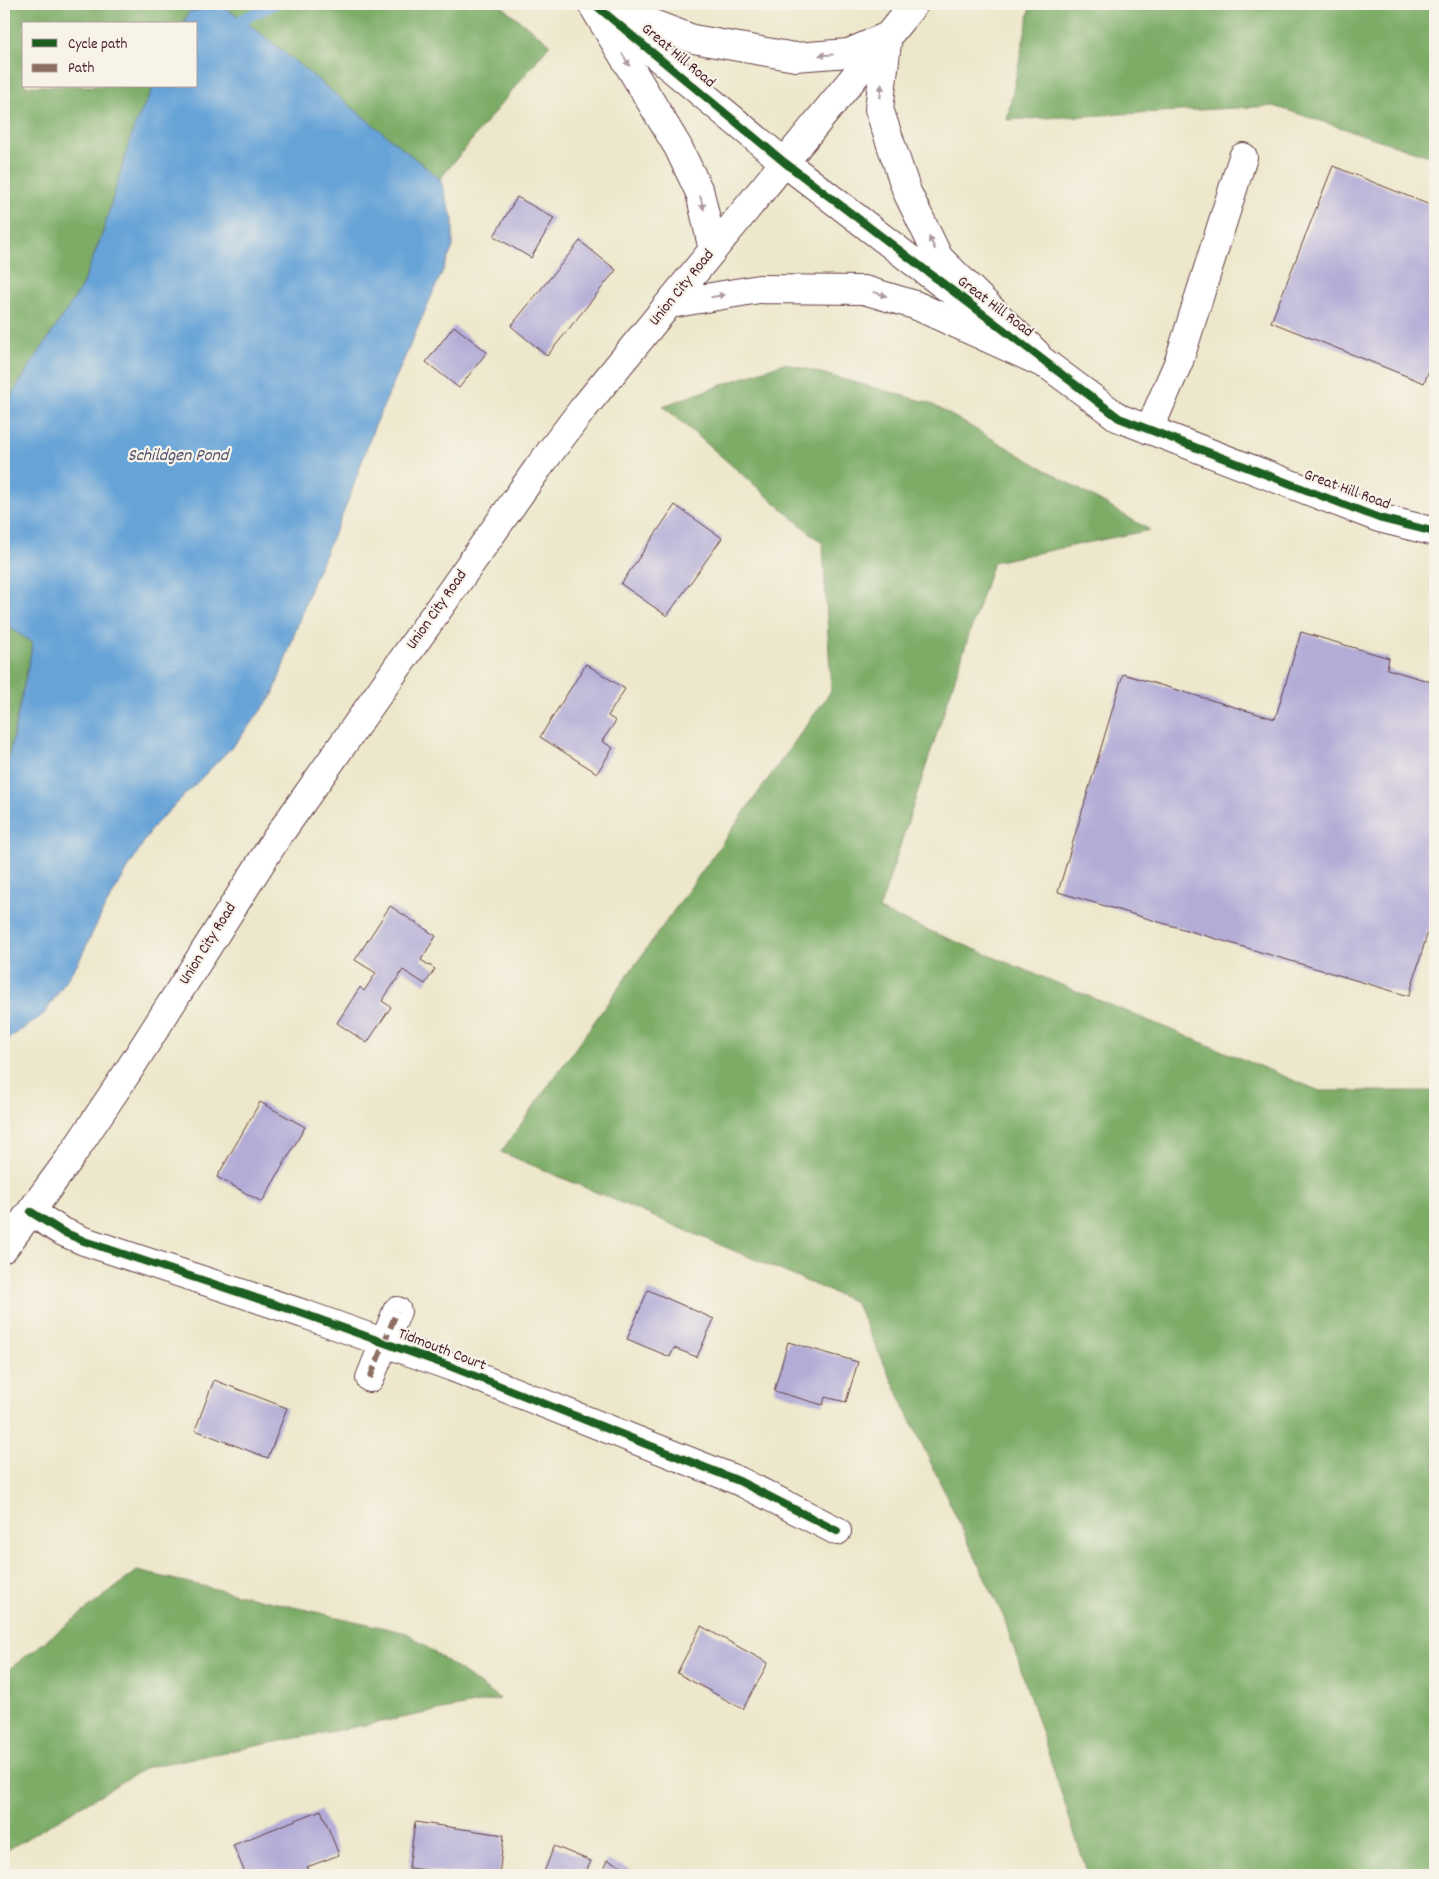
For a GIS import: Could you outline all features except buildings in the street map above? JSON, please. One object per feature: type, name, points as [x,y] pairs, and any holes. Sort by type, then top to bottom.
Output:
[{"type":"main road","name":"Great Hill Road","points":[[593,4],[784,162],[1119,418],[1379,518],[1435,532]]},
{"type":"main road","points":[[593,4],[678,147],[700,193],[713,250]]},
{"type":"main road","points":[[600,4],[694,39],[794,57],[849,53],[888,35]]},
{"type":"main road","name":"Union City Road","points":[[4,1248],[127,1073],[276,839],[460,576],[582,410],[914,4]]},
{"type":"main road","points":[[888,35],[879,109],[906,192],[939,258],[1049,366]]},
{"type":"main road","points":[[1149,430],[1179,361],[1243,157]]},
{"type":"main road","points":[[670,304],[759,289],[864,290],[915,305],[1049,366]]},
{"type":"main road","name":"Tidmouth Court","points":[[31,1212],[84,1241],[452,1367],[739,1481],[837,1530]]},
{"type":"main road","points":[[370,1378],[397,1311]]},
{"type":"green space","points":[[4,4],[499,4],[550,44],[440,179],[243,19],[221,6],[189,12],[184,22],[22,22],[22,88],[153,88],[134,127],[102,235],[81,288],[4,406]]},
{"type":"green space","points":[[1031,4],[1435,4],[1435,158],[1274,106],[1007,120]]},
{"type":"green space","points":[[784,363],[930,403],[1150,530],[993,562],[879,910],[1320,1091],[1435,1091],[1435,1875],[1088,1875],[1004,1618],[855,1302],[501,1152],[831,691],[823,544],[663,406]]},
{"type":"green space","points":[[4,624],[33,643],[9,756],[4,766]]},
{"type":"green space","points":[[137,1571],[407,1633],[500,1699],[147,1767],[4,1852],[4,1673]]},
{"type":"water","name":"Schildgen Pond","points":[[221,6],[243,19],[440,179],[453,220],[453,247],[373,430],[347,504],[313,581],[273,695],[235,744],[152,828],[103,911],[79,961],[44,1014],[4,1042],[4,766],[9,755],[33,643],[4,624],[4,406],[81,288],[102,235],[134,127],[153,88],[198,88],[198,22],[184,22],[189,12]]},
{"type":"waterway","points":[[243,19],[275,4]]},
{"type":"marked path","points":[[370,1378],[397,1311]]},
{"type":"cycle path","points":[[594,4],[784,162],[1119,418],[1379,518],[1435,532]]},
{"type":"cycle path","points":[[31,1212],[61,1231],[84,1241],[304,1314],[452,1367],[739,1481],[837,1531]]}]
